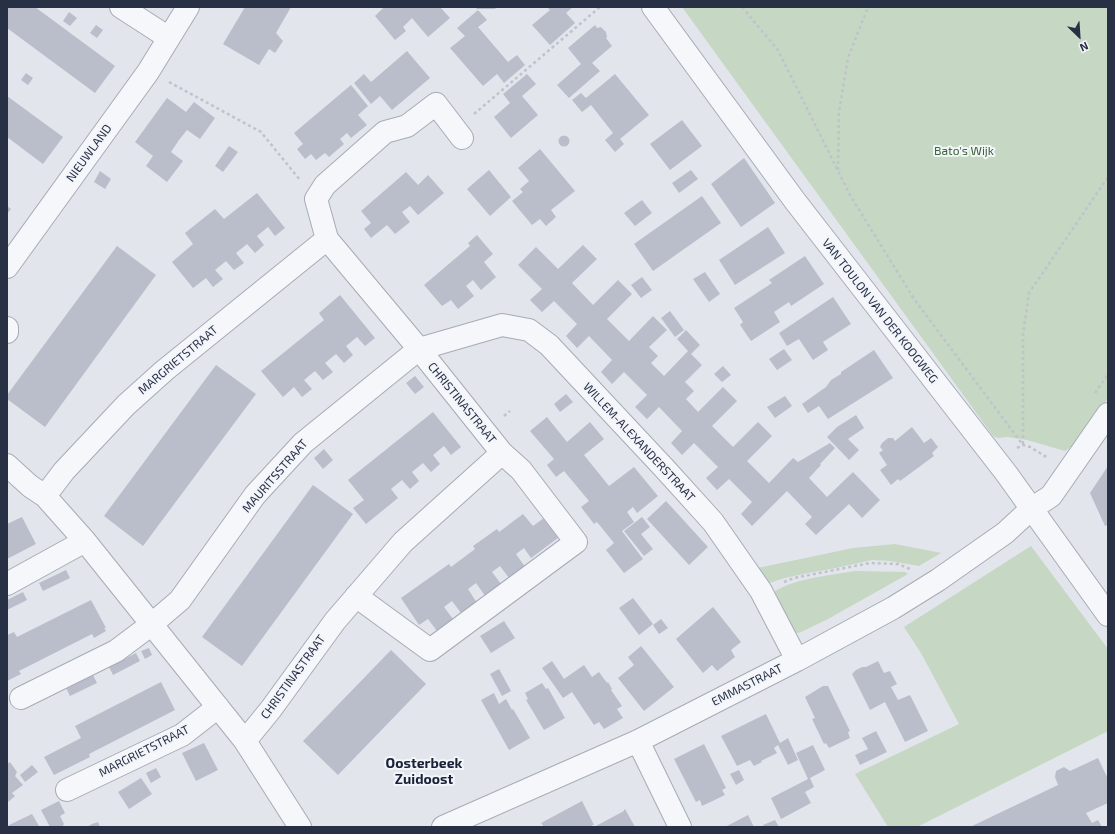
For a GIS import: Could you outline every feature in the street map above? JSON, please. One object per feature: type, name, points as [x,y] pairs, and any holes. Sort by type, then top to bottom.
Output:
[{"type":"street","points":[[121,7],[169,38]]},
{"type":"street","name":"NIEUWLAND","points":[[7,267],[148,72],[188,7]]},
{"type":"street","name":"VAN TOULON VAN DER KOOGWEG","points":[[653,7],[795,201],[997,462],[1108,614]]},
{"type":"street","points":[[316,199],[324,185],[385,132],[407,126],[436,104],[459,133]]},
{"type":"street","name":"CHRISTINASTRAAT","points":[[245,741],[335,621],[403,542],[502,453],[419,349],[327,239],[316,199]]},
{"type":"street","name":"MARGRIETSTRAAT","points":[[44,496],[64,471],[126,405],[165,370],[327,239]]},
{"type":"street","name":"WILLEM-ALEXANDERSTRAAT","points":[[419,349],[502,325],[529,330],[549,345],[713,522],[761,591],[797,660]]},
{"type":"street","name":"MAURITSSTRAAT","points":[[152,624],[180,600],[255,496],[303,442],[419,349]]},
{"type":"street","name":"EMMASTRAAT","points":[[443,827],[638,741],[797,660],[893,608],[938,580],[1005,533],[1031,509],[1051,496],[1108,414]]},
{"type":"street","points":[[356,596],[430,650],[576,542],[521,470],[502,453]]},
{"type":"street","points":[[7,465],[30,486],[44,496],[85,541],[245,741],[300,827]]},
{"type":"street","points":[[7,584],[85,541]]},
{"type":"street","points":[[21,698],[116,651],[152,624]]},
{"type":"street","name":"MARGRIETSTRAAT","points":[[67,790],[182,734],[218,707]]},
{"type":"street","points":[[638,741],[680,827]]},
{"type":"path","points":[[459,133],[600,7]]},
{"type":"path","points":[[742,7],[778,50],[850,195],[914,299],[1023,445],[1030,447],[1051,460]]},
{"type":"path","points":[[838,170],[839,112],[848,58],[868,7]]},
{"type":"path","points":[[148,72],[261,132],[316,199]]},
{"type":"path","points":[[1023,445],[1022,334],[1029,293],[1108,177]]},
{"type":"path","points":[[997,462],[1023,445]]},
{"type":"path","points":[[761,591],[794,578],[870,563],[898,564],[938,580]]},
{"type":"green space","name":"Bato's Wijk","points":[[682,7],[1108,7],[1108,398],[1078,441],[1065,451],[1027,440],[1008,437],[998,438],[993,436]]},
{"type":"green space","points":[[895,544],[941,553],[919,566],[890,561],[872,560],[785,578],[763,585],[753,569],[853,548]]},
{"type":"green space","points":[[1031,546],[1108,649],[1108,731],[917,827],[888,827],[855,774],[959,724],[921,653],[904,627]]},
{"type":"green space","points":[[855,571],[905,572],[908,574],[828,619],[799,633],[792,632],[771,595],[787,585],[798,581]]},
{"type":"building","points":[[7,7],[35,7],[115,66],[95,93],[7,28]]},
{"type":"building","points":[[245,7],[291,7],[276,33],[283,41],[275,53],[269,49],[259,65],[223,44]]},
{"type":"building","points":[[384,7],[440,7],[450,18],[428,37],[412,18],[403,27],[406,31],[395,40],[375,16]]},
{"type":"building","points":[[475,7],[497,7],[495,9],[477,9]]},
{"type":"building","points":[[547,7],[573,7],[566,13],[575,23],[550,45],[532,25],[550,10]]},
{"type":"building","points":[[478,10],[487,20],[478,27],[508,62],[517,55],[525,65],[504,83],[497,74],[483,86],[450,48],[465,36],[457,28]]},
{"type":"building","points":[[69,12],[77,18],[70,26],[63,21]]},
{"type":"building","points":[[96,25],[103,30],[97,38],[90,33]]},
{"type":"building","points":[[595,25],[597,28],[601,27],[606,32],[606,38],[612,46],[592,63],[600,71],[569,98],[557,85],[581,64],[568,48]]},
{"type":"building","points":[[407,51],[430,78],[392,110],[380,96],[371,104],[354,83],[364,74],[371,82]]},
{"type":"building","points":[[26,73],[33,78],[28,85],[21,80]]},
{"type":"building","points":[[527,74],[536,84],[522,96],[538,115],[511,138],[494,117],[510,103],[503,94]]},
{"type":"building","points":[[615,74],[649,115],[620,139],[624,144],[615,152],[605,140],[613,133],[591,105],[582,112],[572,100],[581,93],[586,98]]},
{"type":"building","points":[[351,85],[368,106],[358,115],[367,125],[351,138],[347,133],[340,139],[344,144],[329,157],[325,153],[316,160],[311,154],[305,159],[297,149],[303,144],[294,133]]},
{"type":"building","points":[[7,96],[63,137],[43,164],[7,137]]},
{"type":"building","points":[[167,98],[186,112],[194,102],[215,118],[200,139],[187,130],[179,140],[171,152],[183,161],[167,182],[146,166],[153,156],[135,142]]},
{"type":"building","points":[[682,120],[702,146],[670,170],[650,144]]},
{"type":"building","points":[[564,135],[568,137],[570,141],[568,145],[564,147],[560,145],[558,141],[560,137]]},
{"type":"building","points":[[229,146],[238,152],[223,172],[215,166]]},
{"type":"building","points":[[540,149],[575,191],[551,210],[556,217],[546,226],[540,219],[532,225],[512,201],[523,192],[520,189],[529,181],[518,168]]},
{"type":"building","points":[[744,158],[775,203],[741,227],[711,184]]},
{"type":"building","points":[[489,170],[511,197],[490,216],[467,189]]},
{"type":"building","points":[[691,170],[698,179],[679,193],[672,183]]},
{"type":"building","points":[[100,171],[111,179],[105,189],[94,182]]},
{"type":"building","points":[[406,172],[418,185],[428,175],[444,193],[418,215],[410,206],[402,212],[410,222],[395,234],[387,225],[371,238],[364,229],[371,223],[361,211]]},
{"type":"building","points":[[257,193],[285,228],[275,236],[268,227],[257,236],[264,245],[255,253],[247,244],[236,253],[244,263],[234,270],[226,261],[215,270],[223,279],[213,287],[206,278],[193,288],[172,262],[193,244],[185,233],[215,209],[224,219]]},
{"type":"building","points":[[702,196],[721,223],[653,271],[634,244]]},
{"type":"building","points":[[642,200],[652,213],[635,226],[624,213]]},
{"type":"building","points":[[7,206],[11,209],[7,214]]},
{"type":"building","points":[[768,227],[785,253],[735,285],[719,260]]},
{"type":"building","points":[[477,235],[493,254],[484,262],[496,277],[481,290],[473,280],[466,286],[474,296],[458,309],[451,300],[442,306],[424,285],[470,246],[468,243]]},
{"type":"building","points":[[583,245],[597,259],[572,283],[593,305],[618,280],[632,294],[607,319],[629,341],[653,316],[667,330],[649,347],[658,356],[651,363],[664,376],[688,351],[677,339],[686,330],[700,345],[691,354],[702,365],[685,382],[694,391],[686,399],[698,412],[723,387],[737,401],[712,426],[733,447],[758,422],[772,436],[747,461],[769,483],[793,458],[798,462],[830,443],[835,448],[809,478],[827,497],[853,472],[880,500],[862,518],[849,504],[816,535],[805,524],[812,517],[787,491],[752,526],[741,514],[752,502],[729,479],[717,490],[706,478],[718,467],[694,443],[682,455],[671,443],[682,431],[659,407],[647,419],[635,407],[647,395],[624,372],[612,384],[601,372],[612,360],[589,336],[577,348],[566,336],[577,324],[554,301],[542,312],[530,300],[542,289],[518,265],[536,247],[558,269]]},
{"type":"building","points":[[117,246],[156,275],[45,427],[7,399],[7,395]]},
{"type":"building","points":[[805,256],[824,284],[791,306],[789,302],[774,312],[780,322],[751,341],[740,325],[743,322],[734,308],[772,283],[769,280]]},
{"type":"building","points":[[705,272],[720,294],[709,302],[693,279]]},
{"type":"building","points":[[642,277],[652,290],[641,298],[631,285]]},
{"type":"building","points":[[340,295],[375,338],[365,346],[357,337],[346,346],[353,355],[344,363],[336,354],[325,363],[333,372],[323,380],[315,371],[304,380],[312,389],[302,397],[294,387],[283,397],[261,371],[324,320],[319,313]]},
{"type":"building","points":[[833,297],[851,324],[823,342],[828,350],[813,360],[799,339],[787,346],[779,333]]},
{"type":"building","points":[[670,311],[684,330],[675,337],[661,318]]},
{"type":"building","points":[[784,349],[792,360],[777,370],[769,359]]},
{"type":"building","points":[[874,350],[893,378],[828,419],[819,406],[808,413],[802,404],[826,387],[831,380],[841,374],[841,372]]},
{"type":"building","points":[[216,365],[256,394],[143,546],[104,516]]},
{"type":"building","points":[[723,366],[731,375],[722,382],[714,374]]},
{"type":"building","points":[[415,376],[424,387],[415,394],[406,383]]},
{"type":"building","points":[[566,394],[573,402],[560,412],[554,404]]},
{"type":"building","points":[[785,396],[792,406],[775,418],[767,407]]},
{"type":"building","points":[[433,412],[461,447],[451,455],[444,446],[433,455],[440,464],[431,472],[423,463],[412,472],[419,481],[410,489],[402,480],[391,489],[398,498],[366,524],[353,508],[364,500],[348,480]]},
{"type":"building","points":[[856,415],[864,428],[848,439],[859,450],[849,460],[827,437],[837,427]]},
{"type":"building","points":[[547,417],[567,442],[590,422],[604,439],[584,455],[609,486],[634,467],[658,496],[637,513],[633,507],[627,512],[634,522],[622,531],[643,559],[624,573],[606,550],[614,543],[597,522],[594,524],[581,507],[589,501],[564,471],[556,477],[547,465],[554,459],[530,431]]},
{"type":"building","points":[[912,427],[924,443],[931,438],[938,447],[932,453],[934,456],[900,481],[898,479],[891,485],[880,470],[887,465],[879,453],[883,450],[880,447],[888,438],[893,438],[895,441]]},
{"type":"building","points":[[324,449],[333,460],[323,469],[314,458]]},
{"type":"building","points":[[1108,466],[1108,525],[1105,526],[1090,493]]},
{"type":"building","points":[[313,485],[353,514],[242,666],[202,637]]},
{"type":"building","points":[[666,501],[708,547],[689,565],[647,519]]},
{"type":"building","points":[[523,514],[533,526],[544,518],[558,538],[531,558],[524,548],[516,554],[528,571],[512,582],[500,566],[492,572],[504,588],[488,600],[476,583],[468,589],[479,606],[464,617],[452,601],[444,607],[456,623],[440,635],[428,619],[419,625],[401,598],[449,564],[451,567],[475,549],[473,546],[497,529],[499,532]]},
{"type":"building","points":[[22,517],[36,544],[7,559],[7,524]]},
{"type":"building","points":[[642,517],[650,527],[641,534],[653,549],[644,556],[624,531]]},
{"type":"building","points":[[66,570],[70,578],[43,591],[39,583]]},
{"type":"building","points":[[23,592],[27,600],[7,610],[7,600]]},
{"type":"building","points":[[633,598],[653,624],[639,635],[619,608]]},
{"type":"building","points":[[91,600],[106,628],[104,628],[106,631],[94,638],[92,634],[19,671],[21,674],[7,681],[7,635],[14,632],[17,637]]},
{"type":"building","points":[[713,607],[741,642],[731,650],[735,657],[717,671],[712,665],[703,673],[676,639]]},
{"type":"building","points":[[661,619],[668,628],[659,634],[653,625]]},
{"type":"building","points":[[504,621],[515,638],[491,653],[480,636]]},
{"type":"building","points":[[641,646],[674,687],[644,711],[618,678],[634,665],[628,657]]},
{"type":"building","points":[[149,648],[152,655],[145,659],[141,651]]},
{"type":"building","points":[[391,650],[426,684],[338,775],[303,741]]},
{"type":"building","points":[[136,653],[140,661],[113,675],[109,667]]},
{"type":"building","points":[[552,661],[564,679],[584,665],[592,677],[599,672],[607,683],[608,682],[612,689],[611,690],[622,706],[617,709],[623,718],[604,729],[599,722],[594,725],[572,692],[563,698],[542,668]]},
{"type":"building","points":[[878,661],[884,673],[890,671],[897,684],[891,687],[898,700],[910,695],[928,731],[905,742],[885,702],[870,710],[852,674],[862,667],[866,667]]},
{"type":"building","points":[[499,669],[511,691],[502,696],[490,674]]},
{"type":"building","points":[[93,675],[97,683],[70,696],[66,688]]},
{"type":"building","points":[[161,682],[175,710],[89,754],[90,757],[54,775],[44,757],[81,738],[75,726]]},
{"type":"building","points":[[542,683],[546,689],[548,688],[565,718],[544,730],[526,700],[528,699],[525,693]]},
{"type":"building","points":[[823,686],[828,686],[850,731],[848,732],[850,738],[829,748],[826,743],[824,744],[812,719],[815,718],[805,697]]},
{"type":"building","points":[[494,693],[499,704],[506,699],[530,738],[509,750],[481,700]]},
{"type":"building","points":[[766,714],[780,743],[788,738],[798,760],[788,765],[778,745],[774,748],[777,753],[761,761],[762,762],[754,766],[750,760],[737,766],[721,736]]},
{"type":"building","points":[[876,731],[887,752],[860,765],[855,755],[868,749],[862,738]]},
{"type":"building","points":[[204,743],[218,770],[196,781],[182,753]]},
{"type":"building","points":[[704,744],[726,788],[722,790],[725,795],[702,806],[700,800],[696,802],[674,759]]},
{"type":"building","points":[[813,745],[825,770],[810,778],[814,787],[805,792],[811,803],[781,819],[771,798],[808,779],[796,753]]},
{"type":"building","points":[[1098,758],[1108,779],[1108,803],[1086,813],[1092,823],[1098,820],[1102,827],[970,827],[1058,785],[1055,777],[1056,771],[1064,767],[1070,771]]},
{"type":"building","points":[[10,762],[17,772],[15,776],[23,785],[12,793],[15,796],[7,803],[7,764]]},
{"type":"building","points":[[32,765],[38,772],[25,782],[20,775]]},
{"type":"building","points":[[156,768],[161,777],[151,783],[146,773]]},
{"type":"building","points":[[739,770],[744,780],[736,785],[730,774]]},
{"type":"building","points":[[141,778],[152,794],[129,809],[118,792]]},
{"type":"building","points":[[59,801],[65,813],[60,816],[64,824],[62,827],[50,827],[41,810]]},
{"type":"building","points":[[582,801],[594,825],[592,825],[593,827],[544,827],[541,823]]},
{"type":"building","points":[[625,809],[635,827],[594,827],[624,811]]},
{"type":"building","points":[[32,814],[39,826],[7,827],[7,826]]},
{"type":"building","points":[[748,815],[754,827],[725,827]]},
{"type":"building","points":[[775,820],[779,827],[764,827],[763,825]]},
{"type":"building","points":[[98,822],[100,827],[87,827],[92,824]]},
{"type":"district","name":"Oosterbeek Zuidoost","points":[[424,772]]}]
